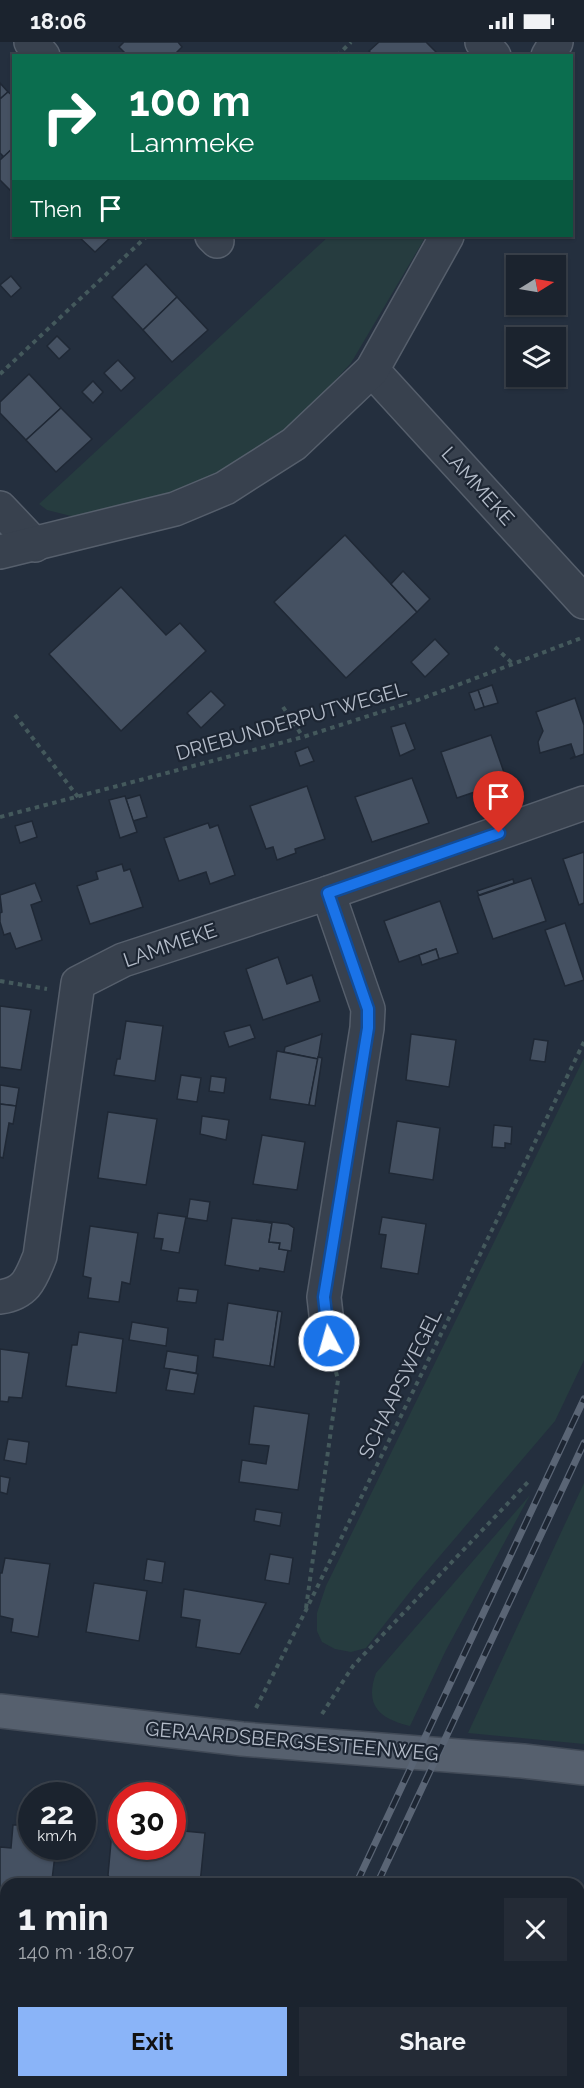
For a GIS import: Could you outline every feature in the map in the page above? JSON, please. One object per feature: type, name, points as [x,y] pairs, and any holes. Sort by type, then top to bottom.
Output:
[{"type":"main road","name":"GERAARDSBERGSESTEENWEG","points":[[0,1711],[242,1739],[523,1761],[584,1768]]},
{"type":"street","points":[[31,42],[41,54]]},
{"type":"street","points":[[482,42],[492,54]]},
{"type":"street","points":[[0,552],[175,509],[225,488],[294,444],[372,370],[446,237]]},
{"type":"street","name":"LAMMEKE","points":[[372,370],[584,603]]},
{"type":"street","points":[[0,508],[35,545]]},
{"type":"street","name":"LAMMEKE","points":[[78,983],[123,960],[328,893],[584,802]]},
{"type":"street","points":[[328,893],[368,1009],[368,1028],[324,1297],[329,1341]]},
{"type":"street","points":[[0,1297],[21,1291],[32,1276],[40,1256],[78,983]]},
{"type":"path","points":[[339,54],[351,42]]},
{"type":"path","points":[[0,374],[146,237]]},
{"type":"path","name":"DRIEBUNDERPUTWEGEL","points":[[0,817],[303,737],[418,700],[584,637]]},
{"type":"path","points":[[495,647],[512,663]]},
{"type":"path","points":[[283,707],[303,737]]},
{"type":"path","points":[[15,715],[78,797]]},
{"type":"path","points":[[0,981],[49,990],[78,983]]},
{"type":"path","name":"SCHAAPSWEGEL","points":[[242,1739],[584,1042]]},
{"type":"path","points":[[305,1612],[338,1380],[329,1341]]},
{"type":"path","points":[[303,1744],[353,1666],[530,1480]]},
{"type":"green space","points":[[328,237],[425,237],[351,363],[310,408],[266,448],[215,477],[169,496],[79,518],[47,510],[39,504]]},
{"type":"green space","points":[[584,1058],[584,1360],[555,1421],[416,1584],[366,1648],[351,1652],[335,1649],[322,1642],[317,1631],[317,1613],[326,1586]]},
{"type":"green space","points":[[584,1483],[584,1744],[468,1733]]},
{"type":"green space","points":[[530,1495],[446,1650],[410,1726],[383,1715],[377,1709],[372,1694],[376,1673]]},
{"type":"building","points":[[124,42],[178,42],[182,47],[175,54],[126,54],[119,47]]},
{"type":"building","points":[[379,42],[426,42],[436,52],[434,54],[372,54],[369,51]]},
{"type":"building","points":[[0,83],[8,92],[0,99]]},
{"type":"building","points":[[8,92],[12,95],[12,149],[4,157],[0,153],[0,99]]},
{"type":"building","points":[[12,149],[12,192],[0,180],[0,160]]},
{"type":"building","points":[[79,237],[111,237],[95,252]]},
{"type":"building","points":[[146,264],[177,297],[143,330],[112,297]]},
{"type":"building","points":[[11,276],[21,288],[11,297],[0,285]]},
{"type":"building","points":[[177,297],[208,330],[172,362],[143,330]]},
{"type":"building","points":[[57,336],[70,349],[59,359],[47,346]]},
{"type":"building","points":[[118,360],[135,378],[121,391],[104,373]]},
{"type":"building","points":[[29,374],[61,408],[26,440],[0,413],[0,402]]},
{"type":"building","points":[[93,381],[103,392],[93,403],[82,392]]},
{"type":"building","points":[[61,408],[92,439],[56,472],[26,440]]},
{"type":"building","points":[[345,535],[417,612],[346,678],[274,602]]},
{"type":"building","points":[[403,571],[430,599],[417,612],[391,584]]},
{"type":"building","points":[[121,587],[166,635],[180,623],[206,651],[121,731],[49,654]]},
{"type":"building","points":[[435,639],[449,654],[425,677],[411,662]]},
{"type":"building","points":[[492,685],[498,703],[484,707],[478,690]]},
{"type":"building","points":[[478,690],[484,707],[475,710],[469,693]]},
{"type":"building","points":[[211,691],[225,705],[201,728],[187,713]]},
{"type":"building","points":[[575,698],[584,725],[584,754],[570,759],[575,756],[571,744],[540,753],[538,742],[543,731],[536,712]]},
{"type":"building","points":[[405,723],[415,749],[400,756],[391,727]]},
{"type":"building","points":[[491,735],[507,781],[457,798],[441,752]]},
{"type":"building","points":[[308,747],[314,761],[300,766],[295,752]]},
{"type":"building","points":[[412,778],[429,823],[372,842],[355,797]]},
{"type":"building","points":[[307,786],[325,839],[295,849],[296,853],[277,860],[273,847],[266,849],[250,806]]},
{"type":"building","points":[[140,795],[147,817],[133,821],[126,799]]},
{"type":"building","points":[[125,796],[137,832],[120,838],[109,800]]},
{"type":"building","points":[[32,821],[37,837],[20,843],[15,826]]},
{"type":"building","points":[[208,823],[210,828],[218,825],[235,875],[210,884],[206,872],[179,881],[164,838]]},
{"type":"building","points":[[584,852],[584,903],[579,905],[563,859]]},
{"type":"building","points":[[122,864],[124,871],[130,869],[143,907],[90,924],[77,886],[98,879],[96,872]]},
{"type":"building","points":[[531,878],[546,921],[493,939],[478,896]]},
{"type":"building","points":[[513,879],[514,883],[479,895],[477,891]]},
{"type":"building","points":[[35,883],[42,901],[31,905],[42,940],[16,949],[10,933],[4,935],[0,922],[2,912],[0,895]]},
{"type":"building","points":[[440,901],[458,953],[439,959],[436,949],[399,962],[384,921]]},
{"type":"building","points":[[565,923],[584,980],[565,986],[545,930]]},
{"type":"building","points":[[436,949],[439,959],[422,965],[419,955]]},
{"type":"building","points":[[278,957],[287,984],[312,975],[320,1001],[263,1020],[246,969]]},
{"type":"building","points":[[0,1006],[31,1010],[21,1070],[0,1067]]},
{"type":"building","points":[[126,1021],[163,1026],[155,1081],[114,1075],[117,1059],[120,1059]]},
{"type":"building","points":[[250,1025],[255,1038],[229,1047],[224,1032]]},
{"type":"building","points":[[322,1034],[318,1059],[284,1052],[285,1047]]},
{"type":"building","points":[[411,1034],[456,1040],[449,1087],[406,1080]]},
{"type":"building","points":[[534,1039],[548,1041],[545,1062],[530,1060]]},
{"type":"building","points":[[277,1051],[318,1059],[309,1105],[270,1099]]},
{"type":"building","points":[[318,1057],[322,1058],[315,1106],[309,1105]]},
{"type":"building","points":[[181,1075],[201,1078],[197,1102],[177,1099]]},
{"type":"building","points":[[211,1076],[226,1078],[224,1093],[209,1091]]},
{"type":"building","points":[[0,1085],[19,1088],[16,1106],[0,1104]]},
{"type":"building","points":[[0,1104],[16,1106],[13,1124],[9,1123],[3,1158],[0,1157]]},
{"type":"building","points":[[108,1112],[157,1119],[146,1185],[98,1178]]},
{"type":"building","points":[[202,1116],[229,1120],[226,1140],[200,1134]]},
{"type":"building","points":[[397,1121],[440,1128],[433,1180],[389,1173]]},
{"type":"building","points":[[494,1125],[512,1127],[511,1144],[505,1143],[505,1148],[492,1147]]},
{"type":"building","points":[[262,1135],[305,1142],[297,1190],[253,1184]]},
{"type":"building","points":[[190,1199],[210,1202],[207,1221],[187,1218]]},
{"type":"building","points":[[158,1213],[186,1217],[179,1253],[161,1250],[163,1239],[154,1238]]},
{"type":"building","points":[[382,1217],[426,1224],[418,1274],[381,1268],[386,1235],[379,1234]]},
{"type":"building","points":[[232,1218],[272,1223],[269,1242],[280,1243],[279,1249],[288,1250],[284,1272],[260,1268],[259,1271],[225,1265]]},
{"type":"building","points":[[256,1220],[288,1224],[294,1228],[291,1251],[279,1249],[280,1243],[269,1242],[272,1223]]},
{"type":"building","points":[[90,1226],[138,1233],[130,1284],[122,1282],[119,1302],[88,1298],[91,1278],[83,1276]]},
{"type":"building","points":[[179,1288],[198,1290],[196,1303],[177,1301]]},
{"type":"building","points":[[228,1303],[278,1311],[270,1366],[213,1357],[215,1339],[223,1340]]},
{"type":"building","points":[[278,1311],[282,1312],[274,1367],[270,1366]]},
{"type":"building","points":[[132,1322],[168,1328],[166,1346],[129,1340]]},
{"type":"building","points":[[79,1332],[123,1339],[116,1393],[66,1386],[72,1345],[77,1345]]},
{"type":"building","points":[[0,1349],[29,1353],[22,1398],[9,1397],[8,1402],[0,1401]]},
{"type":"building","points":[[167,1351],[198,1356],[196,1373],[164,1368]]},
{"type":"building","points":[[170,1369],[198,1374],[194,1394],[166,1390]]},
{"type":"building","points":[[254,1406],[309,1414],[298,1490],[239,1482],[242,1460],[266,1464],[269,1446],[249,1444]]},
{"type":"building","points":[[8,1439],[29,1442],[26,1464],[4,1460]]},
{"type":"building","points":[[0,1476],[10,1478],[7,1494],[0,1492]]},
{"type":"building","points":[[256,1509],[282,1513],[280,1526],[254,1521]]},
{"type":"building","points":[[270,1554],[293,1558],[289,1584],[265,1580]]},
{"type":"building","points":[[5,1558],[50,1564],[38,1637],[11,1632],[13,1619],[0,1616],[0,1573],[2,1573]]},
{"type":"building","points":[[147,1559],[165,1562],[162,1583],[144,1580]]},
{"type":"building","points":[[94,1583],[147,1591],[139,1641],[86,1632]]},
{"type":"building","points":[[184,1589],[266,1603],[240,1654],[196,1647],[200,1620],[181,1617]]},
{"type":"building","points":[[13,1825],[18,1825],[18,1860],[54,1860],[52,1878],[0,1878],[0,1847],[11,1848]]},
{"type":"building","points":[[186,1831],[205,1833],[201,1878],[109,1878],[109,1860],[186,1860]]},
{"type":"railway","points":[[359,1878],[584,1399]]},
{"type":"railway","points":[[380,1878],[584,1443]]},
{"type":"route","points":[[329,1341],[324,1297],[368,1028],[368,1009],[328,893],[499,833]]}]
